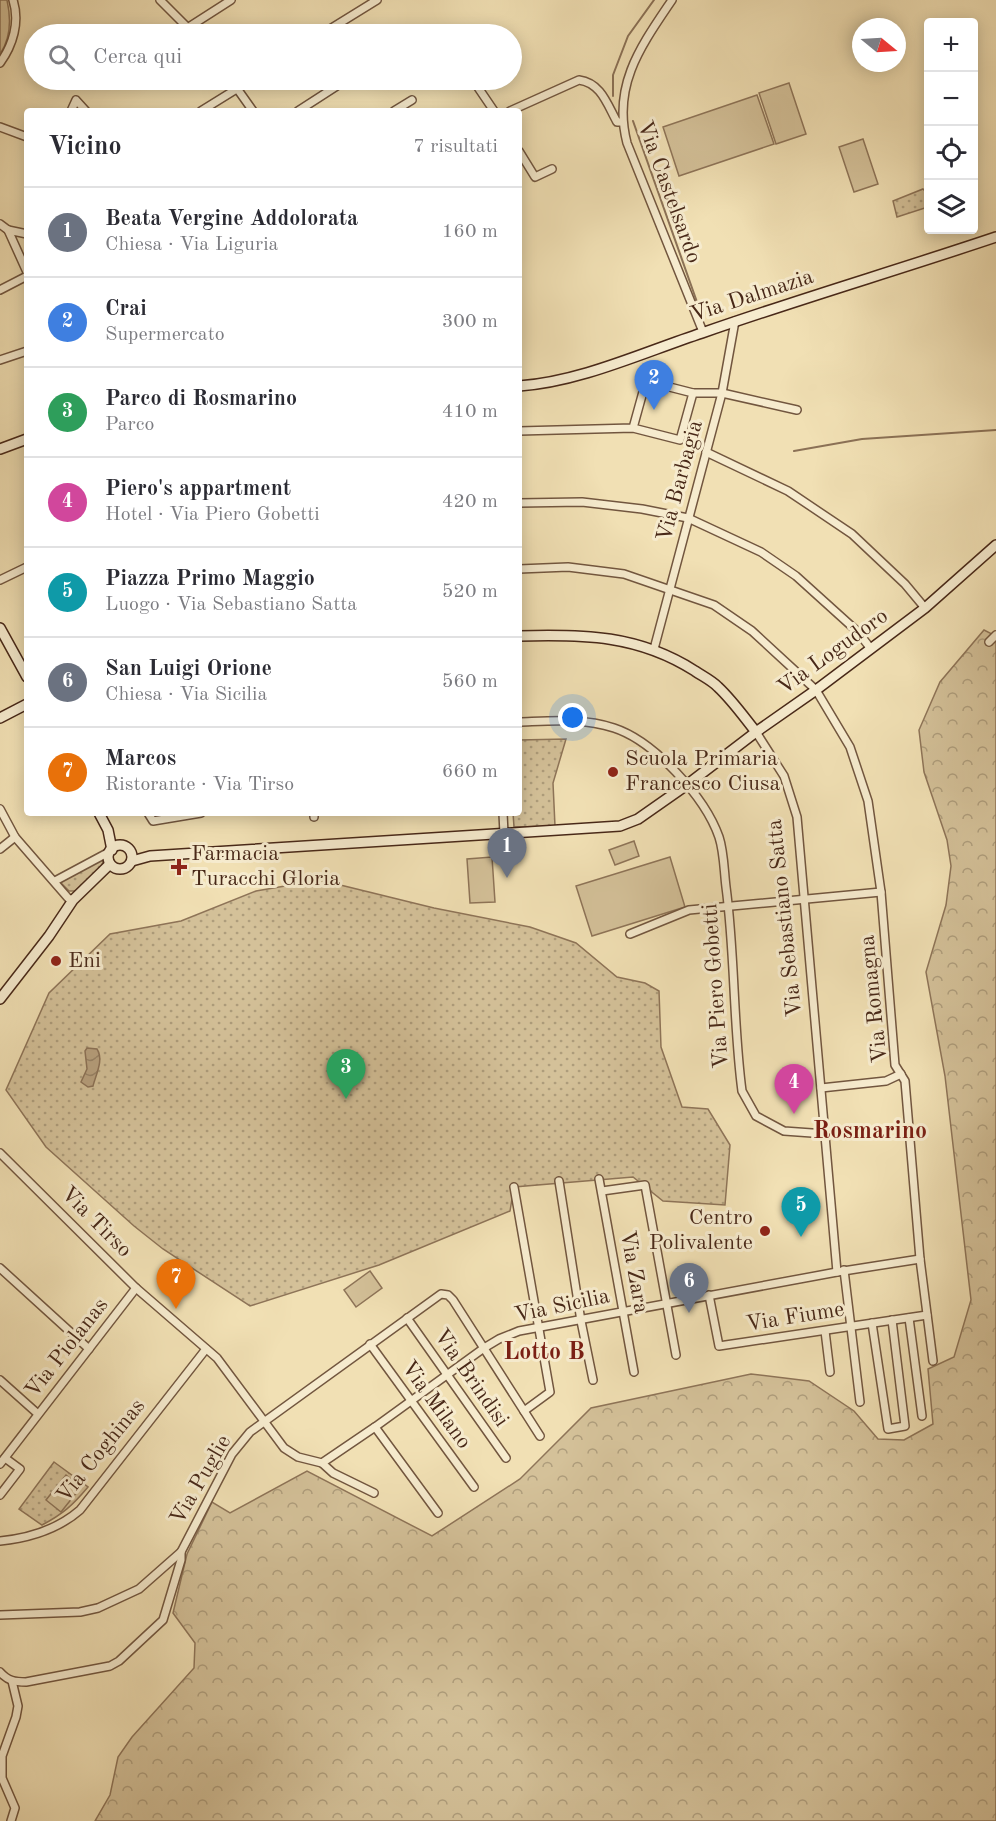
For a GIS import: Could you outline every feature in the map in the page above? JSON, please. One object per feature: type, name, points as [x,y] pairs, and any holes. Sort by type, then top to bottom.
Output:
[{"type":"street","points":[[0,63],[13,39],[15,16],[13,0]]},
{"type":"street","points":[[160,0],[184,24]]},
{"type":"street","points":[[194,24],[231,0]]},
{"type":"street","points":[[338,24],[377,0]]},
{"type":"street","name":"Via Castelsardo","points":[[672,0],[643,44],[626,82],[622,122],[627,143],[703,332]]},
{"type":"street","points":[[517,108],[579,80],[590,81],[598,89],[617,122],[622,122]]},
{"type":"street","points":[[206,108],[235,90]]},
{"type":"street","points":[[239,90],[251,108]]},
{"type":"street","points":[[303,108],[331,90]]},
{"type":"street","points":[[480,90],[492,108]]},
{"type":"street","points":[[72,108],[76,100],[83,108]]},
{"type":"street","points":[[399,108],[412,100]]},
{"type":"street","points":[[0,127],[24,136]]},
{"type":"street","points":[[522,156],[535,177],[552,169]]},
{"type":"street","points":[[0,224],[8,230],[24,233]]},
{"type":"street","points":[[8,230],[24,267]]},
{"type":"street","name":"Via Dalmazia","points":[[522,386],[538,385],[603,368],[735,321],[996,237]]},
{"type":"street","points":[[0,290],[24,276]]},
{"type":"street","name":"Via Barbagia","points":[[654,649],[722,393],[735,321]]},
{"type":"street","points":[[0,360],[24,352]]},
{"type":"street","points":[[633,428],[646,381],[693,393],[722,393],[797,410]]},
{"type":"street","points":[[522,430],[633,428],[680,440],[693,393]]},
{"type":"street","points":[[0,449],[24,440]]},
{"type":"street","points":[[706,452],[788,491],[852,534],[905,584],[925,608]]},
{"type":"street","points":[[522,503],[582,502],[642,509],[688,518],[761,552],[796,576],[858,632],[871,649]]},
{"type":"street","name":"Via Logudoro","points":[[129,853],[150,856],[620,826],[638,819],[688,784],[871,649],[925,608],[996,545]]},
{"type":"street","name":"Via Romagna","points":[[522,569],[568,567],[624,574],[714,605],[752,631],[816,690],[850,747],[868,801],[881,892],[895,1065],[905,1081],[920,1259],[933,1361]]},
{"type":"street","points":[[0,580],[24,568]]},
{"type":"street","points":[[0,628],[24,672]]},
{"type":"street","name":"Via Sebastiano Satta","points":[[522,636],[574,634],[614,639],[654,649],[679,661],[717,685],[756,732],[784,776],[796,817],[826,1134],[841,1271],[851,1327],[860,1402]]},
{"type":"street","points":[[989,642],[996,635]]},
{"type":"street","points":[[0,718],[24,706]]},
{"type":"street","name":"Via Piero Gobetti","points":[[522,722],[578,720],[615,728],[653,750],[688,784],[710,818],[719,839],[728,907],[742,1091],[756,1116],[784,1131],[826,1134]]},
{"type":"street","points":[[0,808],[15,837],[68,898],[73,900]]},
{"type":"street","points":[[101,816],[108,830],[111,850],[109,856],[114,866]]},
{"type":"street","points":[[150,816],[153,821],[183,816]]},
{"type":"street","points":[[503,816],[504,834]]},
{"type":"street","points":[[108,830],[129,853]]},
{"type":"street","points":[[0,849],[15,837]]},
{"type":"street","points":[[55,881],[118,846],[129,853]]},
{"type":"street","points":[[0,999],[49,936],[73,900],[114,866],[127,867],[129,853]]},
{"type":"street","points":[[630,934],[689,910],[881,892]]},
{"type":"street","points":[[821,1088],[886,1081],[901,1074]]},
{"type":"street","name":"Via Tirso","points":[[0,1153],[136,1288],[217,1358],[264,1421]]},
{"type":"street","name":"Via Zara","points":[[599,1179],[634,1371]]},
{"type":"street","points":[[560,1181],[581,1319],[593,1380]]},
{"type":"street","points":[[602,1191],[645,1185],[676,1355]]},
{"type":"street","points":[[514,1187],[550,1392],[525,1411]]},
{"type":"street","name":"Via Sicilia","points":[[322,1463],[484,1348],[519,1331],[841,1271],[920,1259]]},
{"type":"street","points":[[0,1268],[89,1349]]},
{"type":"street","name":"Via Piolanas","points":[[0,1495],[20,1469],[2,1461],[136,1288]]},
{"type":"street","name":"Via Puglie","points":[[0,1615],[80,1612],[98,1608],[139,1589],[181,1552],[232,1454],[250,1432],[441,1294],[448,1295],[453,1300],[484,1348]]},
{"type":"street","name":"Via Fiume","points":[[709,1295],[719,1346],[927,1315]]},
{"type":"street","name":"Via Brindisi","points":[[407,1318],[506,1458]]},
{"type":"street","points":[[909,1318],[922,1416]]},
{"type":"street","points":[[872,1323],[888,1429],[905,1426],[892,1320]]},
{"type":"street","points":[[825,1331],[830,1372]]},
{"type":"street","name":"Via Milano","points":[[370,1344],[474,1487]]},
{"type":"street","points":[[484,1348],[540,1436]]},
{"type":"street","name":"Via Coghinas","points":[[0,1541],[25,1538],[51,1529],[80,1510],[206,1349]]},
{"type":"street","points":[[0,1380],[38,1414]]},
{"type":"street","points":[[264,1421],[284,1448],[297,1457],[322,1463],[333,1473],[374,1493]]},
{"type":"street","points":[[375,1427],[438,1513]]},
{"type":"street","points":[[0,1672],[12,1681],[36,1681],[110,1666],[119,1661],[163,1620],[178,1571],[181,1552]]},
{"type":"street","points":[[11,1821],[15,1808],[1,1779],[1,1760],[18,1706],[12,1681]]},
{"type":"green space","points":[[0,0],[7,0],[9,21],[8,35],[0,54]]},
{"type":"green space","points":[[789,83],[806,134],[776,144],[759,93]]},
{"type":"green space","points":[[757,95],[774,144],[679,176],[663,127]]},
{"type":"green space","points":[[863,139],[878,184],[854,192],[839,147]]},
{"type":"green space","points":[[924,190],[924,208],[897,217],[893,201]]},
{"type":"green space","points":[[984,630],[996,638],[996,1821],[95,1821],[110,1795],[118,1757],[132,1737],[194,1668],[195,1643],[173,1613],[187,1554],[212,1502],[230,1513],[307,1471],[432,1536],[520,1479],[591,1408],[751,1374],[809,1381],[854,1411],[878,1439],[904,1440],[933,1424],[928,1369],[954,1357],[971,1300],[945,1076],[926,972],[946,905],[951,866],[947,840],[924,772],[919,730],[940,682]]},
{"type":"green space","points":[[566,739],[553,783],[555,826],[514,827],[513,816],[522,816],[522,740]]},
{"type":"green space","points":[[634,841],[639,856],[615,865],[609,850]]},
{"type":"green space","points":[[492,857],[495,902],[470,903],[467,859]]},
{"type":"green space","points":[[670,857],[685,907],[592,936],[576,886]]},
{"type":"green space","points":[[105,858],[100,868],[75,891],[69,891],[58,880]]},
{"type":"green space","points":[[320,880],[434,908],[530,927],[576,943],[617,977],[645,983],[659,991],[661,1047],[682,1107],[708,1109],[730,1145],[725,1205],[663,1201],[633,1177],[514,1187],[510,1211],[379,1265],[250,1306],[163,1249],[134,1226],[46,1147],[6,1090],[49,993],[110,934],[181,921],[256,891]]},
{"type":"green space","points":[[370,1271],[382,1288],[356,1307],[344,1290]]},
{"type":"green space","points":[[54,1462],[88,1487],[67,1509],[42,1525],[19,1509]]},
{"type":"green space","points":[[66,1475],[81,1487],[61,1512],[46,1500]]},
{"type":"water","points":[[87,1048],[97,1049],[100,1058],[93,1086],[88,1087],[81,1082],[87,1069],[85,1051]]},
{"type":"waterway","points":[[613,96],[613,75],[628,36],[654,0]]},
{"type":"waterway","points":[[633,121],[703,319]]},
{"type":"waterway","points":[[794,451],[862,439],[996,430]]},
{"type":"place","name":"Crai","points":[[654,410]]},
{"type":"place","name":"Scuola Primaria Francesco Ciusa","points":[[613,772]]},
{"type":"place","name":"Farmacia Turacchi Gloria","points":[[179,867]]},
{"type":"place","name":"Beata Vergine Addolorata","points":[[507,878]]},
{"type":"place","name":"Eni","points":[[56,961]]},
{"type":"place","name":"Parco di Rosmarino","points":[[346,1099]]},
{"type":"place","name":"Piero's appartment","points":[[794,1114]]},
{"type":"place","name":"Centro Polivalente","points":[[765,1231]]},
{"type":"place","name":"Piazza Primo Maggio","points":[[801,1237]]},
{"type":"place","name":"Marcos","points":[[176,1309]]},
{"type":"place","name":"San Luigi Orione","points":[[689,1313]]},
{"type":"district","name":"Rosmarino","points":[[870,1132]]},
{"type":"district","name":"Lotto B","points":[[544,1353]]}]
